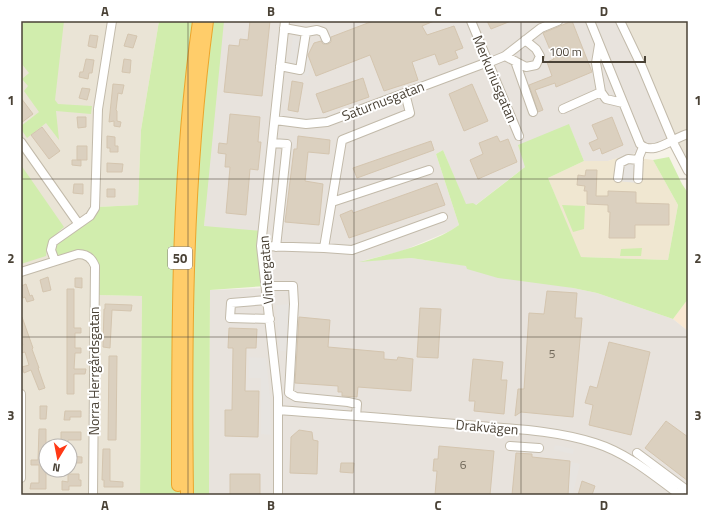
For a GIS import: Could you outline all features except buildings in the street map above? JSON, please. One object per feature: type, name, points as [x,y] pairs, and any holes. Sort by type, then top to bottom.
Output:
[{"type":"highway","name":"50","points":[[178,495],[178,355],[182,210],[188,118],[199,21]]},
{"type":"highway","name":"50","points":[[186,495],[187,364],[191,210],[196,119],[208,21]]},
{"type":"street","points":[[21,272],[55,261],[51,250],[53,242],[90,216],[95,208],[98,109],[112,21]]},
{"type":"street","name":"Merkuriusgatan","points":[[471,21],[519,136]]},
{"type":"street","name":"Saturnusgatan","points":[[274,120],[306,124],[327,122],[505,56],[540,28],[558,21]]},
{"type":"street","points":[[590,21],[638,141],[643,146],[656,147],[688,134]]},
{"type":"street","points":[[620,21],[642,67],[672,140],[688,171]]},
{"type":"street","points":[[284,25],[306,32],[318,30],[323,32],[326,39]]},
{"type":"street","name":"Vintergatan","points":[[278,495],[279,410],[261,246],[284,25]]},
{"type":"street","points":[[280,66],[300,70],[306,32]]},
{"type":"street","points":[[505,56],[526,68],[536,65],[540,56],[536,49],[525,40]]},
{"type":"street","points":[[599,44],[596,63],[600,92],[606,99],[623,103]]},
{"type":"street","points":[[515,61],[533,112]]},
{"type":"street","points":[[563,109],[600,92]]},
{"type":"street","points":[[324,248],[342,140],[410,113],[405,93]]},
{"type":"street","points":[[21,142],[78,223]]},
{"type":"street","points":[[272,143],[287,144],[276,247]]},
{"type":"street","points":[[638,179],[639,160],[643,146]]},
{"type":"street","points":[[618,178],[620,163],[628,159],[639,160]]},
{"type":"street","points":[[332,202],[428,170]]},
{"type":"street","points":[[267,190],[282,192]]},
{"type":"street","points":[[261,246],[352,250],[443,217]]},
{"type":"street","name":"Norra Herrgårdsgatan","points":[[55,261],[81,254],[92,259],[95,269],[93,495]]},
{"type":"street","points":[[266,286],[293,286],[294,304],[289,393],[296,397],[357,404],[356,416]]},
{"type":"street","points":[[267,300],[231,303],[230,318],[270,319]]},
{"type":"street","points":[[21,394],[21,478]]},
{"type":"street","name":"Drakvägen","points":[[279,410],[553,433],[586,440],[624,456],[680,495]]},
{"type":"street","points":[[510,446],[538,448]]},
{"type":"street","points":[[637,453],[688,491]]},
{"type":"shaded area","points":[[21,21],[159,21],[141,130],[138,205],[97,207],[96,215],[78,225],[73,257],[93,259],[97,295],[142,296],[140,495],[21,495]]},
{"type":"shaded area","points":[[221,21],[617,21],[628,40],[671,143],[608,161],[584,161],[569,125],[525,167],[468,211],[443,150],[436,154],[459,225],[450,231],[402,251],[362,261],[411,258],[469,266],[597,293],[673,319],[688,331],[688,495],[209,495],[210,290],[266,288],[204,226],[215,69]]},
{"type":"shaded area","points":[[616,21],[688,21],[688,173]]},
{"type":"shaded area","points":[[293,36],[305,38],[306,54],[311,65],[308,76],[288,73]]},
{"type":"shaded area","points":[[624,156],[653,160],[678,205],[668,260],[580,257],[548,178],[584,161],[608,161]]},
{"type":"shaded area","points":[[639,160],[638,183],[616,181],[616,164]]},
{"type":"shaded area","points":[[688,299],[688,331],[673,319]]},
{"type":"shaded area","points":[[294,304],[291,351],[280,351],[276,305]]},
{"type":"shaded area","points":[[249,357],[266,358],[270,397],[271,435],[261,434],[261,378],[249,378]]},
{"type":"shaded area","points":[[307,398],[348,402],[347,413],[307,409]]},
{"type":"shaded area","points":[[555,445],[574,449],[573,454],[554,450]]},
{"type":"shaded area","points":[[571,462],[580,464],[573,493],[568,493]]},
{"type":"green space","points":[[26,21],[64,21],[55,100],[58,104],[92,106],[91,114],[56,111],[59,140],[46,123],[27,138],[21,129],[21,126],[39,112],[24,91],[28,86],[22,79],[29,73],[21,63],[21,25]]},
{"type":"green space","points":[[159,21],[224,21],[204,226],[262,231],[266,286],[210,290],[209,495],[140,495],[142,296],[96,295],[97,266],[86,254],[53,264],[53,251],[57,243],[72,228],[96,215],[97,207],[138,205],[141,130]]},
{"type":"green space","points":[[569,124],[584,161],[548,178],[581,257],[668,260],[678,205],[653,160],[669,157],[688,193],[688,299],[673,319],[597,293],[573,288],[498,278],[467,269],[466,266],[411,258],[359,262],[424,243],[449,232],[459,225],[436,154],[443,150],[466,204],[473,203],[476,205],[525,167],[518,145]]},
{"type":"green space","points":[[21,165],[64,227],[52,240],[48,247],[46,256],[21,264]]},
{"type":"green space","points":[[562,205],[585,206],[584,229],[573,232]]},
{"type":"green space","points":[[642,248],[641,256],[620,256],[621,249]]}]
